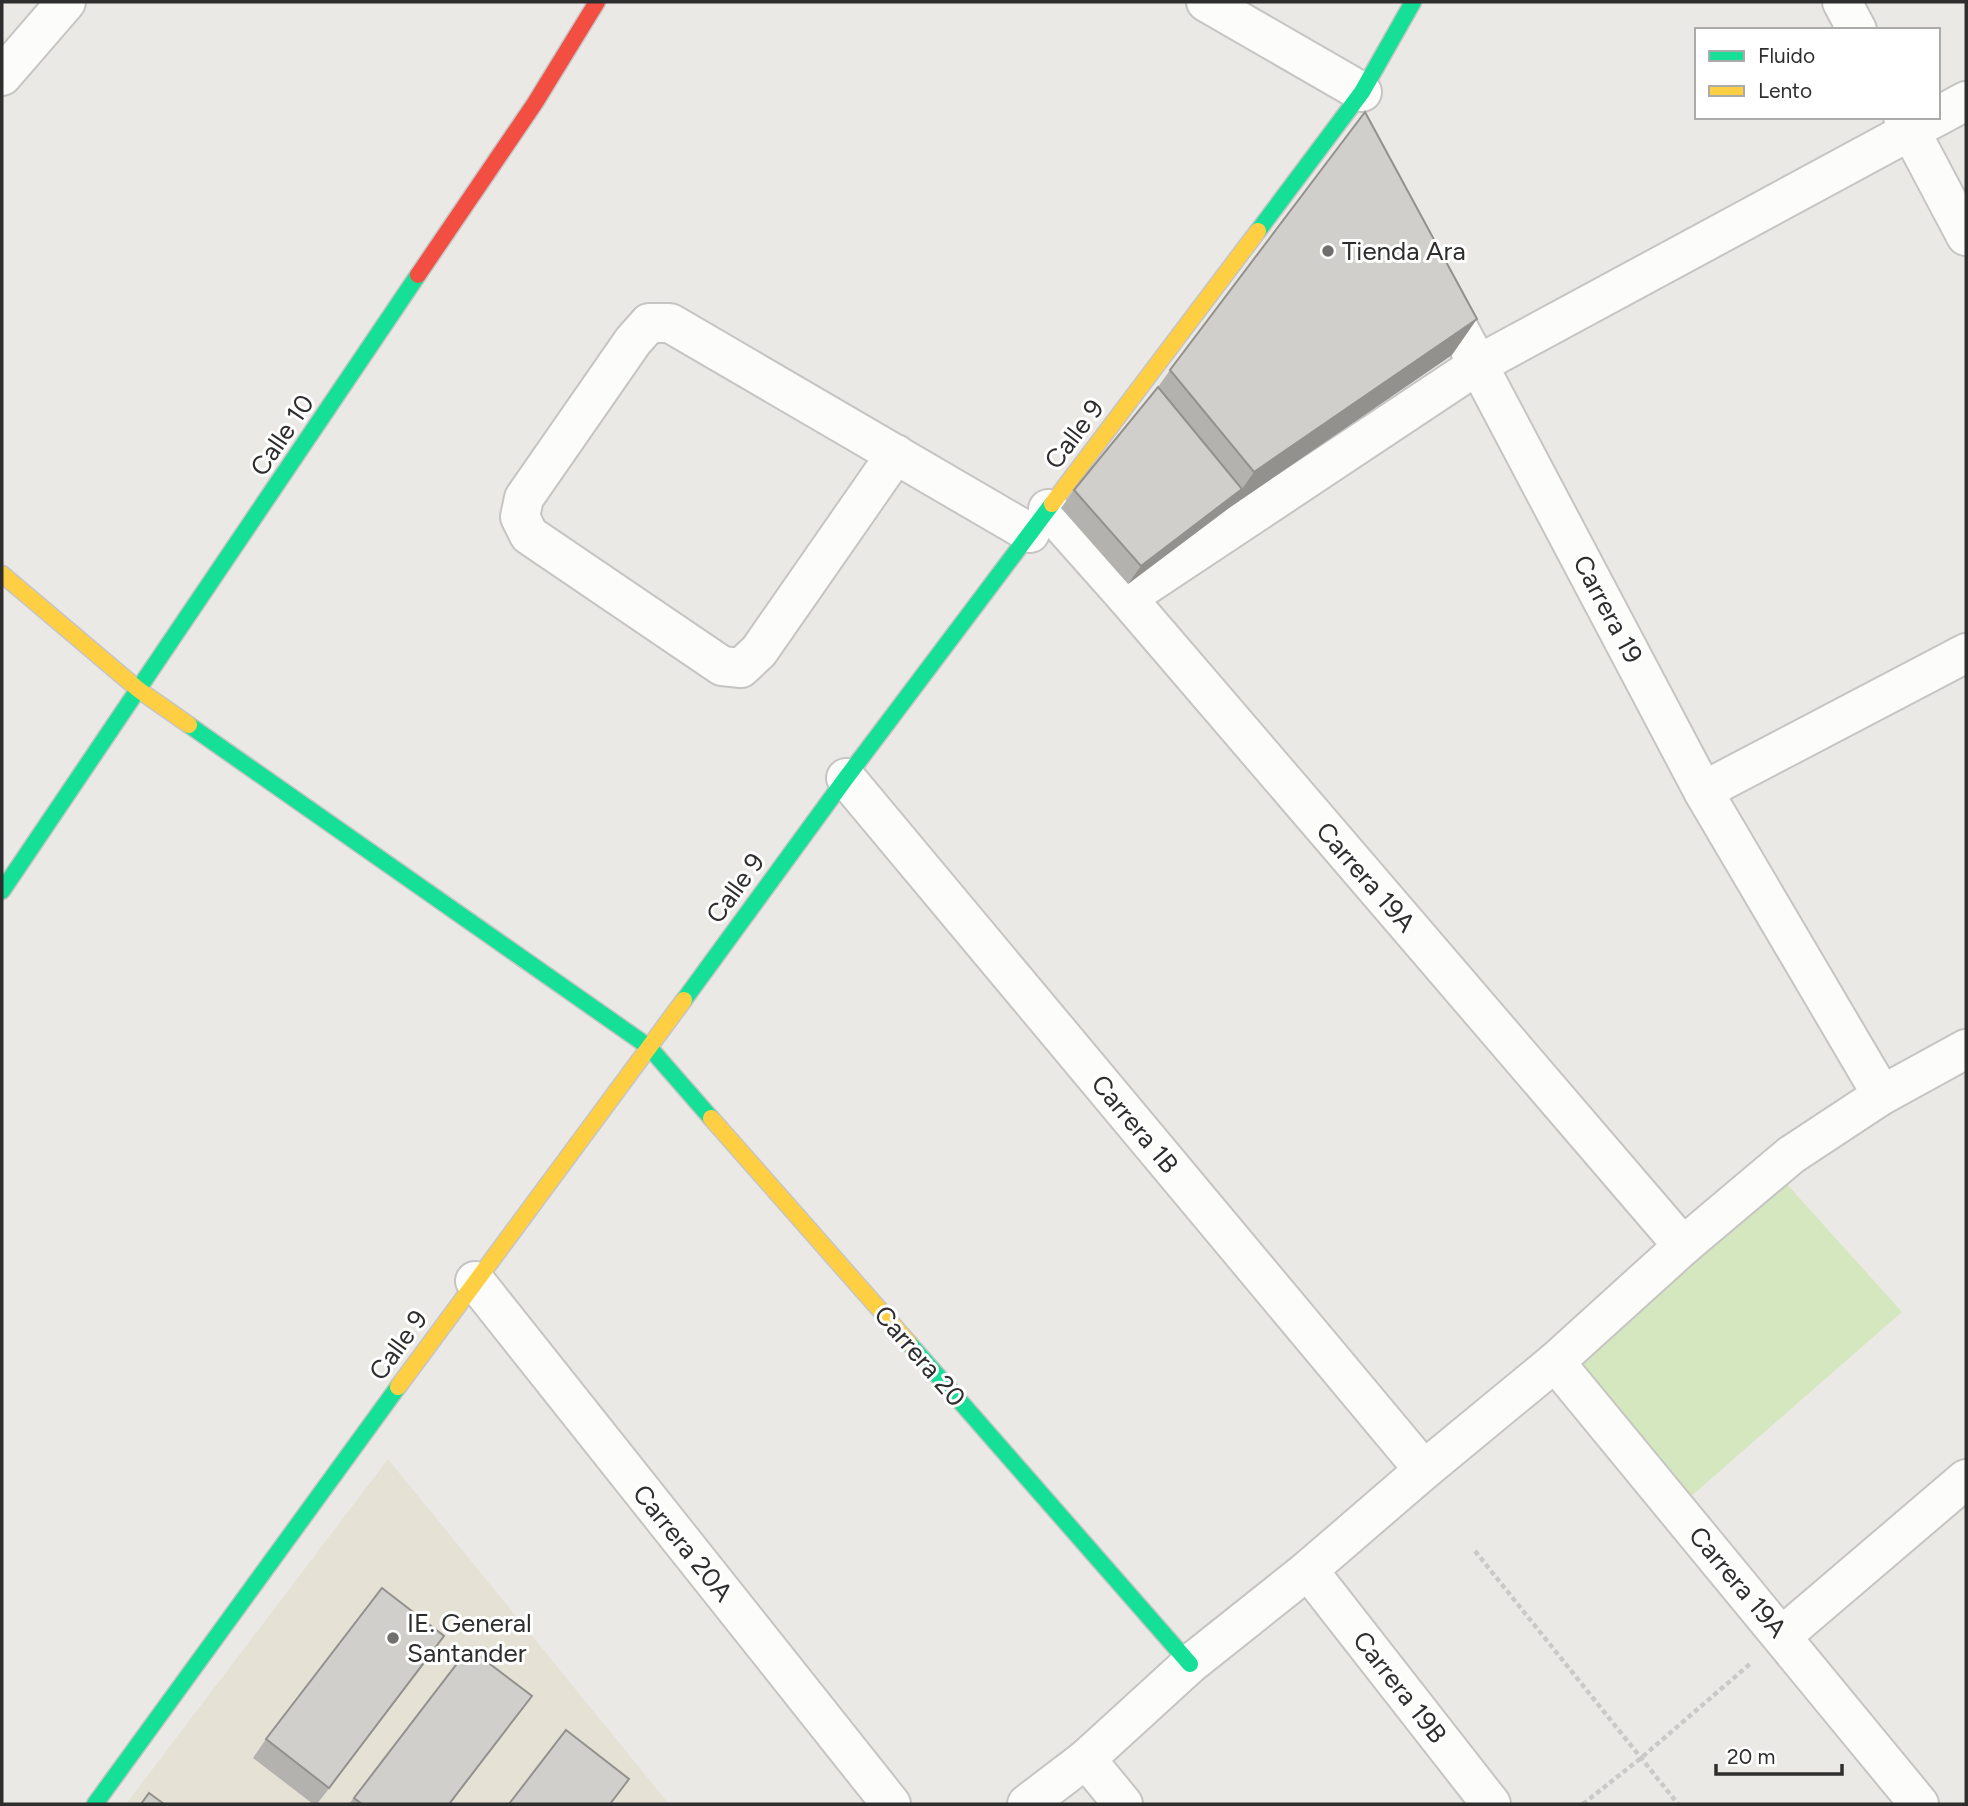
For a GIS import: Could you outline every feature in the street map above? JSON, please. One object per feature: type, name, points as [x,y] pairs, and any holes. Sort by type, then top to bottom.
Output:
[{"type":"street","points":[[2,76],[66,2]]},
{"type":"street","name":"Calle 10","points":[[2,891],[535,103],[597,2]]},
{"type":"street","points":[[1206,2],[1353,104],[1363,152]]},
{"type":"street","name":"Calle 9","points":[[95,1804],[475,1281],[846,778],[1353,104],[1413,2]]},
{"type":"street","points":[[1842,2],[1856,28]]},
{"type":"street","points":[[1940,112],[1966,101]]},
{"type":"street","points":[[1127,598],[1479,364],[1922,120],[1966,236]]},
{"type":"street","name":"Carrera 19","points":[[1421,258],[1703,791],[1882,1095]]},
{"type":"street","name":"Carrera 19A","points":[[896,454],[759,651],[741,667],[722,666],[529,535],[520,517],[524,498],[633,341],[649,323],[670,323],[896,454],[1039,521],[1127,598],[1683,1247]]},
{"type":"street","name":"Carrera 20","points":[[2,574],[139,690],[649,1048],[1190,1664]]},
{"type":"street","points":[[1703,791],[1966,653]]},
{"type":"street","name":"Carrera 1B","points":[[846,778],[1424,1470]]},
{"type":"street","points":[[1027,1804],[1086,1759],[1190,1664],[1308,1570],[1555,1362],[1791,1155],[1882,1095],[1966,1049]]},
{"type":"street","name":"Carrera 20A","points":[[475,1281],[891,1804]]},
{"type":"street","name":"Carrera 19A","points":[[1555,1362],[1919,1804]]},
{"type":"street","points":[[1782,1636],[1966,1479]]},
{"type":"street","name":"Carrera 19B","points":[[1308,1570],[1491,1804]]},
{"type":"street","points":[[1086,1759],[1123,1804]]},
{"type":"path","points":[[1475,1551],[1678,1804]]},
{"type":"path","points":[[1583,1804],[1641,1758],[1782,1636]]},
{"type":"shaded area","name":"IE. General Santander","points":[[388,1459],[669,1804],[126,1804]]},
{"type":"green space","points":[[1785,1182],[1902,1312],[1689,1498],[1580,1364]]},
{"type":"building","name":"Tienda Ara","points":[[1365,112],[1477,319],[1254,472],[1170,370]]},
{"type":"building","points":[[1158,387],[1242,489],[1141,566],[1074,490]]},
{"type":"building","points":[[382,1588],[444,1636],[329,1788],[266,1739]]},
{"type":"building","points":[[469,1648],[532,1696],[449,1804],[362,1804],[354,1798]]},
{"type":"building","points":[[566,1730],[629,1779],[610,1804],[509,1804]]},
{"type":"building","points":[[149,1793],[164,1804],[141,1804]]},
{"type":"traffic: fast","points":[[1258,231],[1362,92],[1413,2]]},
{"type":"traffic: fast","points":[[2,891],[418,275]]},
{"type":"traffic: fast","points":[[684,1000],[846,778],[1052,504]]},
{"type":"traffic: fast","points":[[189,725],[649,1047],[711,1118]]},
{"type":"traffic: fast","points":[[909,1343],[1190,1664]]},
{"type":"traffic: fast","points":[[95,1804],[398,1387]]},
{"type":"traffic: slow","points":[[1052,504],[1258,231]]},
{"type":"traffic: slow","points":[[2,574],[139,690],[189,725]]},
{"type":"traffic: slow","points":[[398,1387],[684,1000]]},
{"type":"traffic: slow","points":[[711,1118],[909,1343]]},
{"type":"traffic: jam","points":[[418,275],[535,103],[597,2]]},
{"type":"place","name":"Tienda Ara","points":[[1328,251]]},
{"type":"place","name":"IE. General Santander","points":[[393,1638]]}]
